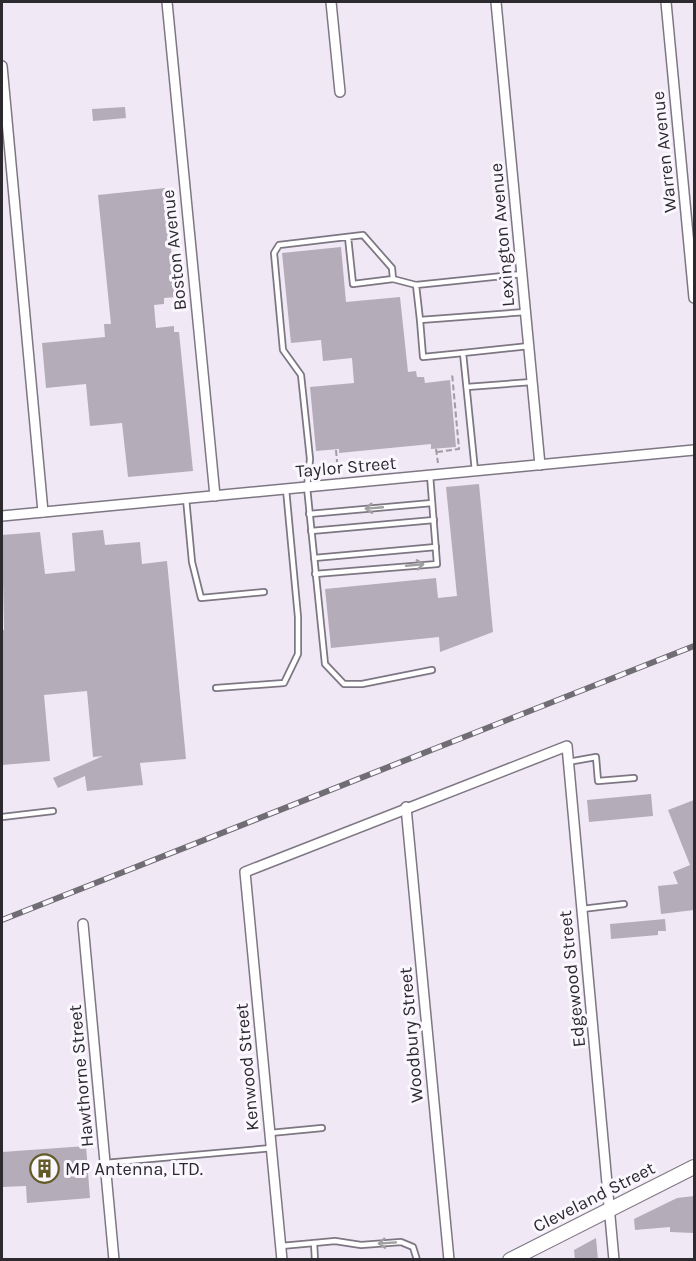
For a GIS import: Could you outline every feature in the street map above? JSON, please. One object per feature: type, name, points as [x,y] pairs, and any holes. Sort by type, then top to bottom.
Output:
[{"type":"main road","name":"Cleveland Street","points":[[510,1260],[694,1167]]},
{"type":"street","name":"Boston Avenue","points":[[167,2],[215,496]]},
{"type":"street","points":[[331,2],[340,92]]},
{"type":"street","name":"Lexington Avenue","points":[[496,2],[540,465]]},
{"type":"street","name":"Warren Avenue","points":[[666,2],[694,298]]},
{"type":"street","points":[[2,66],[43,512]]},
{"type":"street","name":"Taylor Street","points":[[2,516],[694,450]]},
{"type":"street","name":"Edgewood Street","points":[[406,807],[567,746],[614,1260]]},
{"type":"street","name":"Kenwood Street","points":[[282,1260],[245,872],[406,807]]},
{"type":"street","name":"Woodbury Street","points":[[406,807],[449,1260]]},
{"type":"street","name":"Hawthorne Street","points":[[83,924],[114,1260]]},
{"type":"lane","points":[[393,279],[392,268],[363,235],[279,245],[274,253],[283,350],[301,375],[310,459],[307,487],[309,514],[325,664],[344,684],[362,684],[432,670]]},
{"type":"lane","points":[[348,237],[353,284],[393,279],[417,285],[522,274]]},
{"type":"lane","points":[[417,285],[423,357],[529,346]]},
{"type":"lane","points":[[420,320],[526,312]]},
{"type":"lane","points":[[463,353],[475,471]]},
{"type":"lane","points":[[467,387],[532,382]]},
{"type":"lane","points":[[315,574],[438,564],[430,475]]},
{"type":"lane","points":[[216,688],[284,683],[298,654],[286,489]]},
{"type":"lane","points":[[186,498],[192,562],[201,598],[264,592]]},
{"type":"lane","points":[[309,514],[432,502]]},
{"type":"lane","points":[[311,531],[434,520]]},
{"type":"lane","points":[[314,558],[436,547]]},
{"type":"lane","points":[[568,762],[596,757],[598,781],[634,778]]},
{"type":"lane","points":[[2,817],[53,811]]},
{"type":"lane","points":[[582,909],[624,904]]},
{"type":"lane","points":[[270,1133],[322,1128]]},
{"type":"lane","points":[[105,1163],[272,1148]]},
{"type":"lane","points":[[281,1246],[335,1241],[361,1245],[401,1242],[413,1247],[417,1260]]},
{"type":"lane","points":[[314,1243],[315,1260]]},
{"type":"path","points":[[438,463],[437,450],[459,449],[452,373]]},
{"type":"path","points":[[336,450],[338,473]]},
{"type":"building","points":[[125,107],[126,118],[93,121],[92,109]]},
{"type":"building","points":[[165,188],[176,297],[164,298],[164,304],[154,305],[156,328],[174,326],[174,332],[179,332],[193,471],[128,477],[122,423],[90,426],[86,384],[46,388],[42,343],[105,337],[104,324],[111,324],[98,195]]},
{"type":"building","points":[[341,247],[346,302],[400,297],[408,372],[416,371],[417,377],[424,377],[425,383],[450,380],[456,447],[431,449],[431,444],[339,453],[339,449],[316,451],[310,387],[354,383],[352,358],[323,361],[321,340],[291,343],[282,253]]},
{"type":"building","points":[[479,484],[493,632],[440,652],[439,637],[331,648],[325,589],[436,578],[438,598],[457,596],[446,487]]},
{"type":"building","points":[[103,530],[105,545],[140,542],[142,564],[167,561],[186,759],[140,763],[143,785],[87,791],[85,776],[58,788],[53,778],[103,756],[93,757],[87,691],[44,695],[50,761],[2,765],[2,630],[4,630],[2,535],[40,532],[45,574],[75,571],[72,533]]},
{"type":"building","points":[[651,794],[653,816],[589,822],[587,800]]},
{"type":"building","points":[[694,800],[694,910],[661,914],[658,886],[678,884],[673,872],[690,865],[668,810]]},
{"type":"building","points":[[665,919],[666,931],[658,931],[658,935],[611,939],[610,924]]},
{"type":"building","name":"MP Antenna, LTD.","points":[[86,1146],[90,1198],[27,1203],[26,1186],[2,1187],[2,1152]]},
{"type":"building","points":[[694,1196],[694,1233],[670,1232],[670,1227],[635,1230],[634,1219],[677,1198]]},
{"type":"building","points":[[596,1238],[598,1260],[575,1260],[574,1250]]},
{"type":"railway","points":[[2,920],[694,646]]},
{"type":"place","name":"MP Antenna, LTD.","points":[[44,1169]]}]
